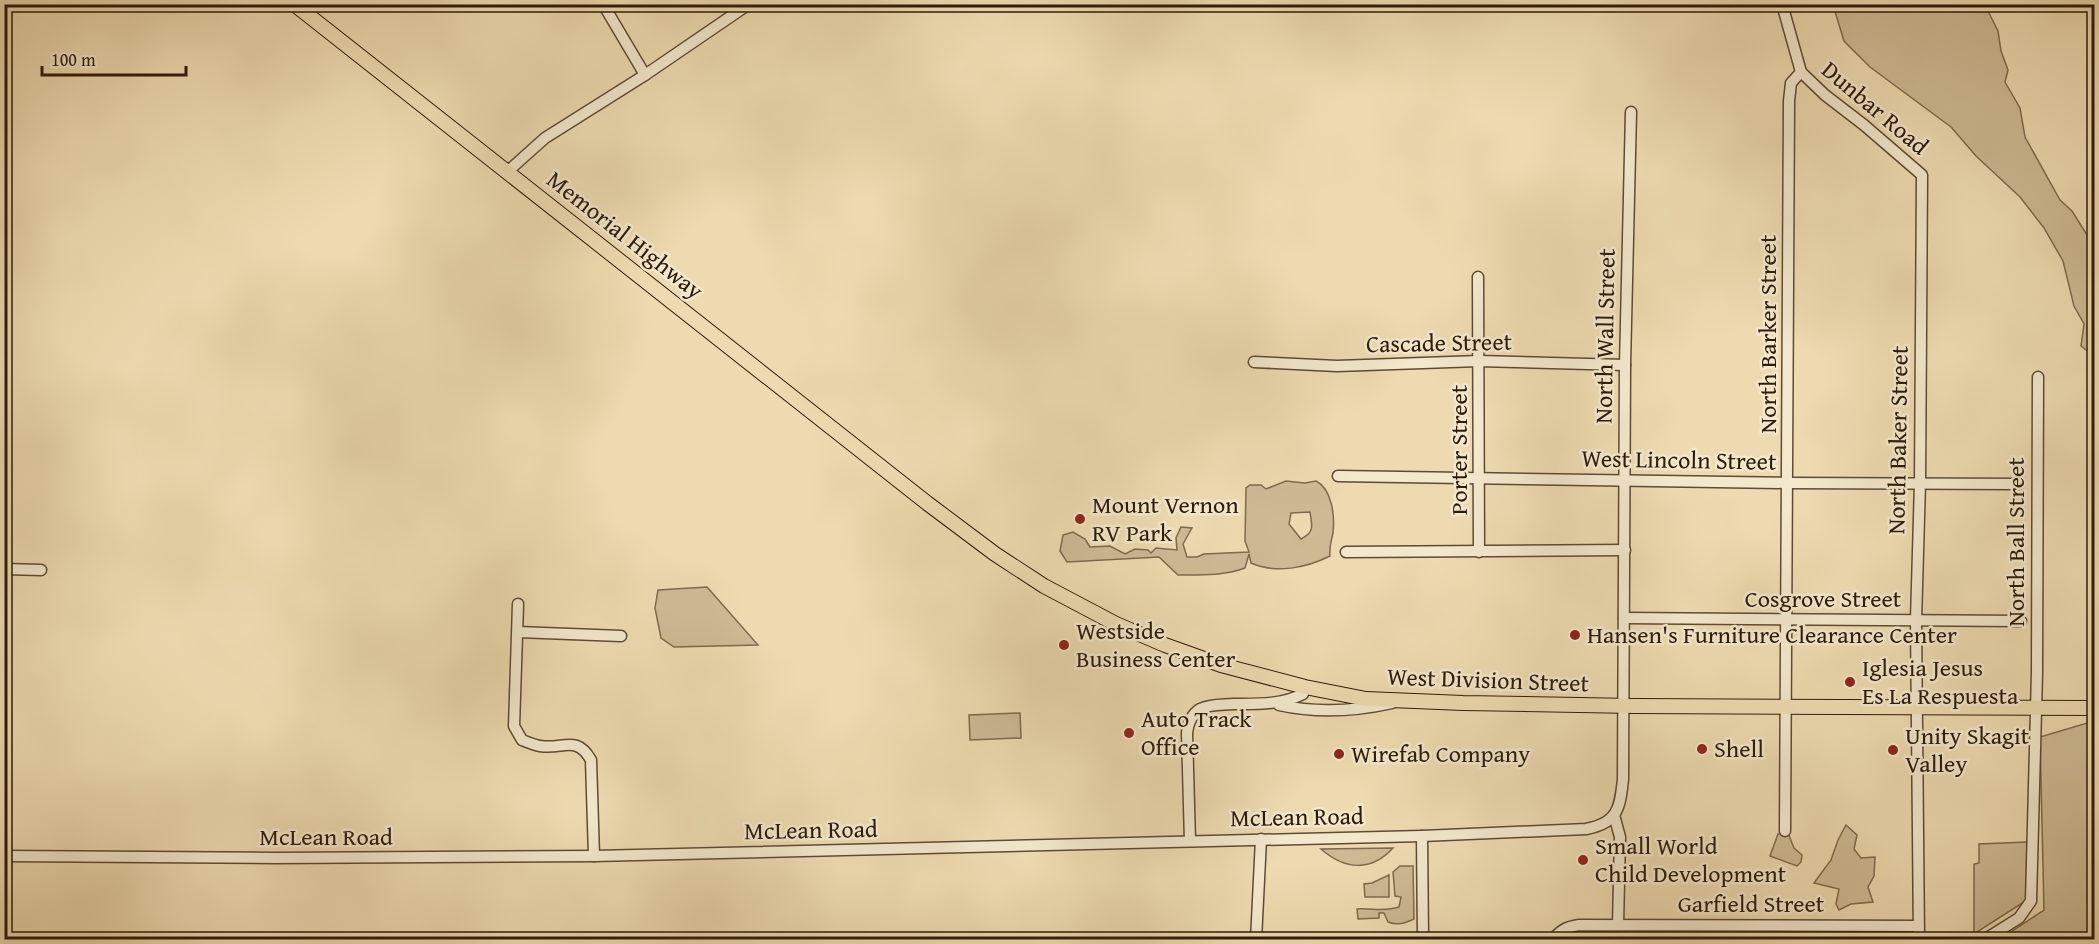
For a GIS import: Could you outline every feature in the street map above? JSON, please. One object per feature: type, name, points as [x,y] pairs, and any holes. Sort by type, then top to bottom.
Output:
[{"type":"main road","name":"Memorial Highway","points":[[294,4],[927,503]]},
{"type":"main road","name":"West Division Street","points":[[927,503],[995,554],[1044,586],[1116,624],[1221,665],[1305,687],[1366,699],[1624,706],[2094,708]]},
{"type":"street","points":[[603,4],[645,75]]},
{"type":"street","points":[[507,172],[545,138],[645,75],[748,4]]},
{"type":"street","name":"Dunbar Road","points":[[1782,4],[1801,72],[1825,95],[1922,175]]},
{"type":"street","name":"North Barker Street","points":[[1785,831],[1789,101],[1791,83],[1801,72]]},
{"type":"street","name":"North Wall Street","points":[[1614,815],[1620,802],[1623,779],[1624,364],[1631,111]]},
{"type":"street","name":"North Baker Street","points":[[1918,939],[1916,621],[1920,483],[1922,175]]},
{"type":"street","name":"Porter Street","points":[[1478,277],[1479,552]]},
{"type":"street","name":"Cascade Street","points":[[1254,362],[1337,366],[1479,361],[1624,364]]},
{"type":"street","name":"North Ball Street","points":[[1984,939],[2019,918],[2031,901],[2036,708],[2038,377]]},
{"type":"street","name":"West Lincoln Street","points":[[1338,476],[2019,484]]},
{"type":"street","points":[[1346,552],[1624,550]]},
{"type":"street","points":[[4,569],[41,570]]},
{"type":"street","points":[[519,604],[514,726],[522,740],[540,746],[578,745],[591,759],[594,856]]},
{"type":"street","name":"Cosgrove Street","points":[[1624,618],[2021,621]]},
{"type":"street","points":[[518,632],[621,636]]},
{"type":"street","points":[[1190,841],[1187,733],[1189,721],[1195,713],[1212,705],[1273,703],[1290,700],[1303,694],[1305,687]]},
{"type":"street","points":[[1273,703],[1299,708],[1365,709],[1401,701]]},
{"type":"street","points":[[1614,815],[1620,837],[1618,925]]},
{"type":"street","name":"McLean Road","points":[[4,856],[275,858],[594,856],[1422,836],[1586,829],[1599,827],[1614,815]]},
{"type":"street","points":[[1422,836],[1423,939]]},
{"type":"street","points":[[1256,939],[1261,839]]},
{"type":"street","name":"Garfield Street","points":[[1552,939],[1567,927],[1618,925],[1918,926]]},
{"type":"shaded area","points":[[1981,4],[1986,7],[1998,31],[2001,51],[2008,70],[2005,82],[2020,108],[2025,137],[2060,200],[2072,211],[2094,246],[2094,349],[2090,353],[2081,346],[2084,324],[2074,306],[2063,261],[2044,228],[2020,197],[1976,156],[1951,127],[1870,67],[1844,41],[1833,5]]},
{"type":"shaded area","points":[[1286,481],[1305,483],[1316,481],[1326,490],[1333,511],[1334,526],[1330,556],[1311,564],[1281,569],[1251,563],[1249,554],[1245,568],[1237,571],[1212,575],[1178,575],[1159,557],[1067,562],[1060,551],[1063,535],[1073,532],[1085,539],[1090,547],[1110,546],[1125,554],[1135,549],[1148,550],[1151,553],[1156,548],[1177,550],[1176,538],[1181,527],[1192,528],[1183,544],[1187,557],[1249,552],[1245,541],[1246,488],[1250,485],[1261,485],[1266,489]],"holes":[[[1310,512],[1311,531],[1301,539],[1289,524],[1291,513]]]},
{"type":"shaded area","points":[[707,587],[758,645],[674,647],[661,638],[655,608],[658,590]]},
{"type":"shaded area","points":[[1020,713],[1021,738],[970,740],[969,715]]},
{"type":"shaded area","points":[[2094,721],[2094,939],[1999,940],[2044,910],[2040,737]]},
{"type":"shaded area","points":[[1846,825],[1857,835],[1854,849],[1861,858],[1875,857],[1874,876],[1868,887],[1873,902],[1851,904],[1839,910],[1836,904],[1839,889],[1814,883],[1831,860]]},
{"type":"shaded area","points":[[1788,833],[1794,848],[1802,855],[1801,862],[1797,866],[1770,856],[1778,834]]},
{"type":"shaded area","points":[[2027,842],[2027,900],[1974,934],[1974,864],[1979,863],[1979,844]]},
{"type":"shaded area","points":[[1393,848],[1376,861],[1358,865],[1339,861],[1321,849]]},
{"type":"shaded area","points":[[1400,866],[1413,866],[1414,919],[1395,924],[1388,922],[1384,913],[1379,913],[1379,918],[1358,919],[1357,909],[1384,910],[1399,907],[1401,897],[1395,896],[1393,872]]},
{"type":"shaded area","points":[[1389,875],[1389,897],[1365,897],[1364,884]]},
{"type":"place","name":"Mount Vernon RV Park","points":[[1080,519]]},
{"type":"place","name":"Hansen's Furniture Clearance Center","points":[[1575,635]]},
{"type":"place","name":"Westside Business Center","points":[[1064,645]]},
{"type":"place","name":"Iglesia Jesus Es La Respuesta","points":[[1850,682]]},
{"type":"place","name":"Auto Track Office","points":[[1129,733]]},
{"type":"place","name":"Shell","points":[[1702,749]]},
{"type":"place","name":"Unity Skagit Valley","points":[[1893,750]]},
{"type":"place","name":"Wirefab Company","points":[[1339,754]]},
{"type":"place","name":"Small World Child Development","points":[[1583,860]]}]
